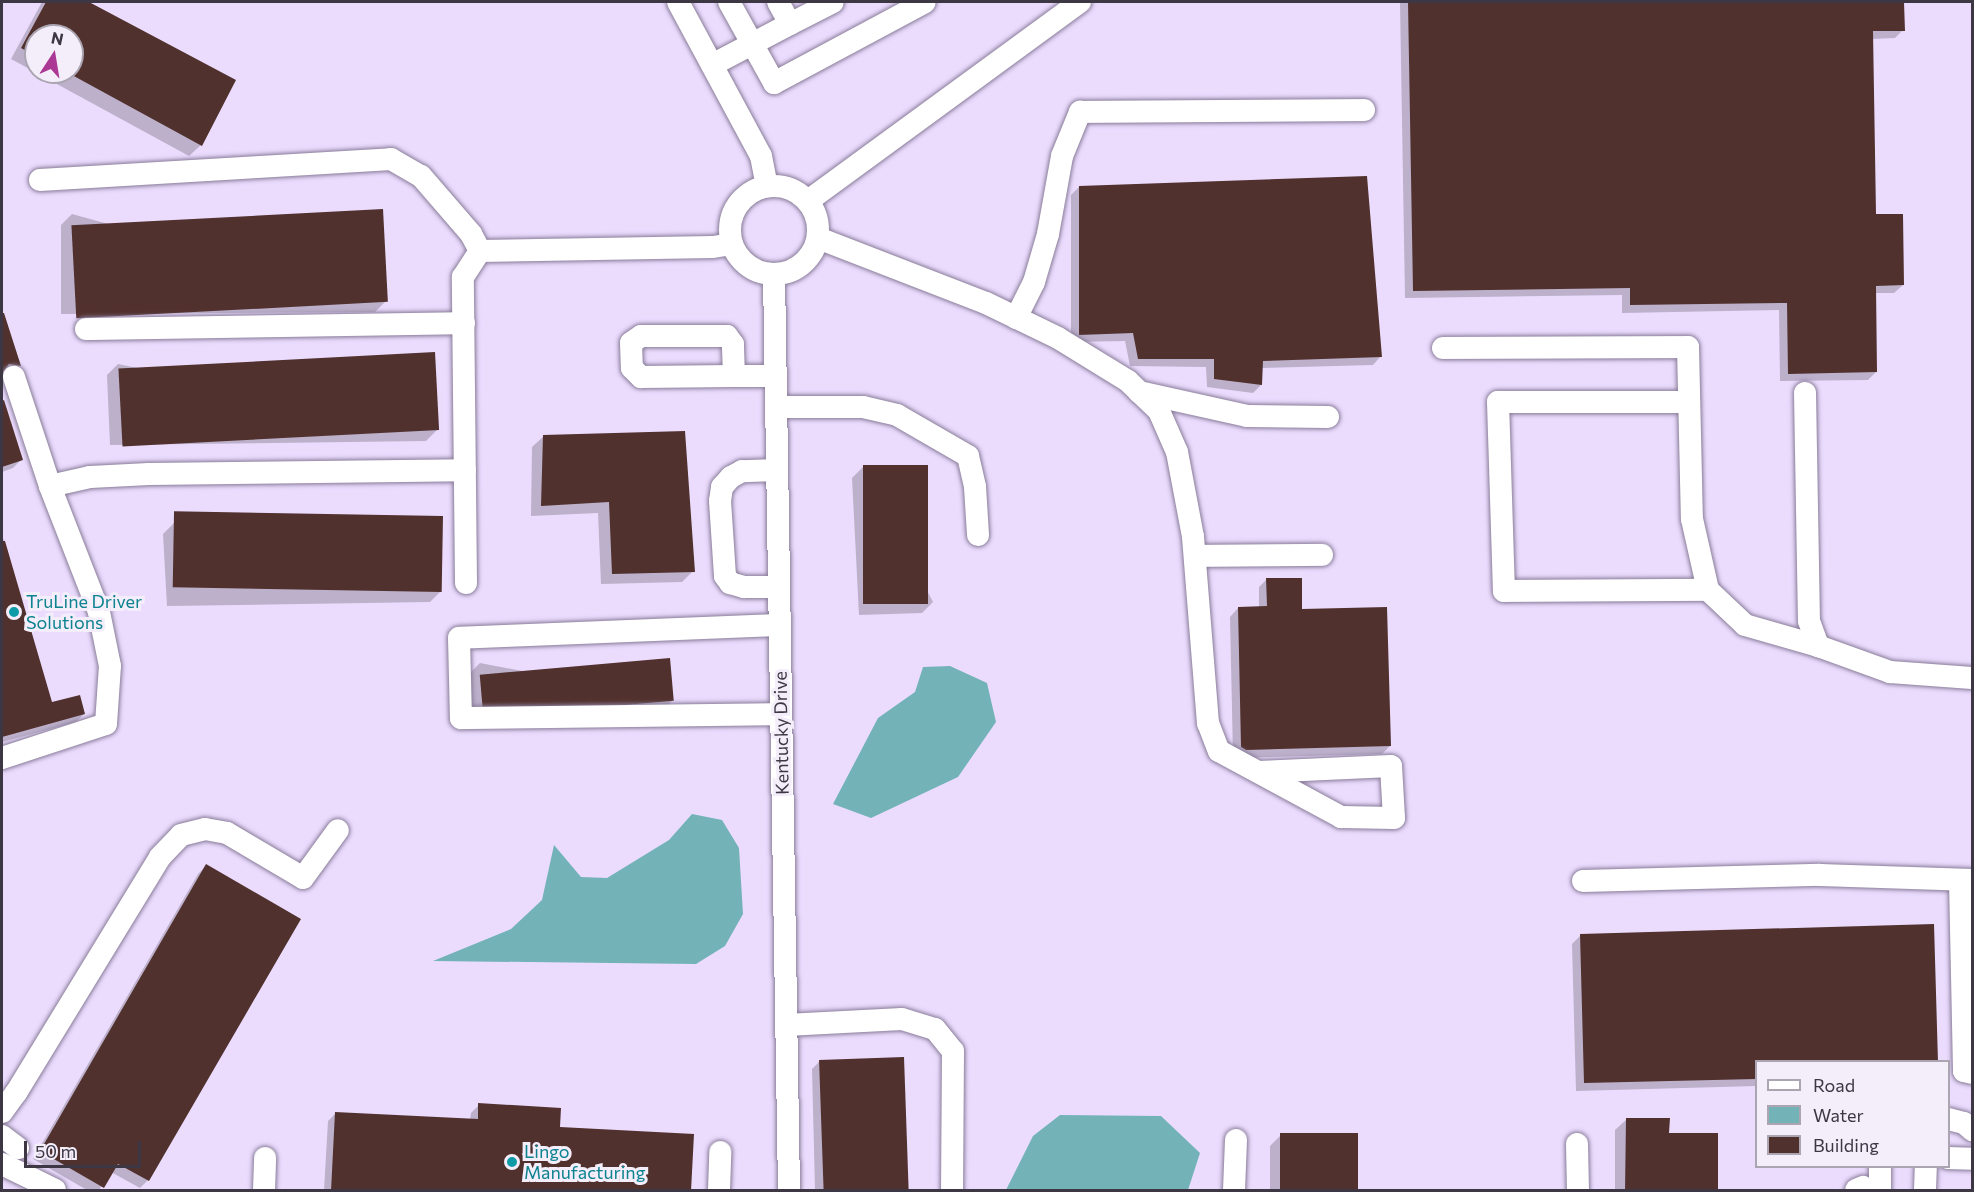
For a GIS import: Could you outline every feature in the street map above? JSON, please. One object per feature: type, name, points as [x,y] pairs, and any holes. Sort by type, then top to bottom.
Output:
[{"type":"street","points":[[678,2],[761,156],[767,186]]},
{"type":"street","points":[[729,2],[774,83],[925,2]]},
{"type":"street","points":[[778,2],[790,24]]},
{"type":"street","points":[[712,65],[833,2]]},
{"type":"street","points":[[807,201],[1080,2]]},
{"type":"street","points":[[1016,318],[1034,282],[1048,234],[1062,156],[1080,112],[1364,110]]},
{"type":"street","points":[[40,180],[391,159],[421,176],[471,234],[480,251]]},
{"type":"street","points":[[767,186],[782,186],[796,192],[807,201],[815,212],[818,238],[813,252],[803,265],[789,272],[774,275],[756,271],[741,260],[732,244],[729,229],[732,214],[746,196],[767,186]]},
{"type":"street","points":[[818,238],[986,303],[1058,338],[1128,381],[1159,411],[1177,452],[1195,556],[1208,723],[1219,751],[1341,817],[1394,818],[1391,766],[1259,772]]},
{"type":"street","points":[[480,251],[713,247],[732,244]]},
{"type":"street","points":[[466,583],[463,277],[480,251]]},
{"type":"street","name":"Kentucky Drive","points":[[774,275],[789,1191]]},
{"type":"street","points":[[86,330],[464,323]]},
{"type":"street","points":[[1443,348],[1688,348],[1692,519],[1708,590],[1745,625],[1818,646],[1890,672],[1972,678]]},
{"type":"street","points":[[734,376],[775,376]]},
{"type":"street","points":[[2,758],[106,724],[110,666],[99,612],[50,486],[14,377]]},
{"type":"street","points":[[1139,392],[1247,416],[1328,417]]},
{"type":"street","points":[[1805,393],[1809,621],[1818,646]]},
{"type":"street","points":[[1689,402],[1498,402],[1504,591],[1708,590]]},
{"type":"street","points":[[776,407],[862,407],[897,415],[968,456],[975,487],[978,535]]},
{"type":"street","points":[[50,486],[90,477],[149,474],[465,470]]},
{"type":"street","points":[[777,470],[742,471],[730,477],[722,488],[720,501],[725,576],[730,583],[744,587],[778,587]]},
{"type":"street","points":[[1195,556],[1322,555]]},
{"type":"street","points":[[779,625],[459,638],[461,718],[781,714]]},
{"type":"street","points":[[2,1112],[16,1093],[160,856],[181,835],[205,829],[227,833],[303,878],[338,830]]},
{"type":"street","points":[[1583,881],[1820,875],[1966,880],[1964,1071],[1972,1073]]},
{"type":"street","points":[[786,1025],[902,1019],[935,1029],[953,1051],[952,1191]]},
{"type":"street","points":[[1950,1120],[1964,1124],[1972,1130]]},
{"type":"street","points":[[1234,1191],[1236,1140]]},
{"type":"street","points":[[1577,1144],[1578,1191]]},
{"type":"street","points":[[719,1191],[720,1152]]},
{"type":"street","points":[[264,1191],[265,1158]]},
{"type":"street","points":[[1950,1158],[1972,1159]]},
{"type":"street","points":[[2,1164],[55,1191]]},
{"type":"street","points":[[1866,1189],[1879,1168]]},
{"type":"street","points":[[1925,1191],[1926,1168]]},
{"type":"water","points":[[950,666],[987,683],[996,722],[958,777],[871,818],[833,804],[878,718],[915,692],[923,667]]},
{"type":"water","points":[[692,814],[722,820],[739,848],[743,914],[725,946],[696,964],[433,961],[511,929],[542,900],[554,845],[581,877],[607,878],[669,840]]},
{"type":"water","points":[[1060,1115],[1161,1116],[1200,1153],[1188,1190],[1006,1190],[1033,1136]]},
{"type":"building","points":[[46,2],[89,2],[236,80],[202,146],[84,82],[84,24],[34,24]]},
{"type":"building","points":[[1408,2],[1904,2],[1905,31],[1873,31],[1876,214],[1903,214],[1904,285],[1876,286],[1877,372],[1788,374],[1787,303],[1630,305],[1630,288],[1413,291]]},
{"type":"building","points":[[1367,176],[1382,357],[1263,361],[1262,385],[1214,379],[1214,359],[1138,359],[1133,333],[1079,335],[1079,186]]},
{"type":"building","points":[[383,209],[388,302],[76,318],[71,225]]},
{"type":"building","points":[[2,313],[4,313],[21,366],[9,364],[2,373]]},
{"type":"building","points":[[435,352],[439,430],[123,446],[118,369]]},
{"type":"building","points":[[4,400],[23,460],[2,467],[2,401]]},
{"type":"building","points":[[685,431],[695,572],[612,574],[609,502],[541,506],[543,435]]},
{"type":"building","points":[[863,465],[928,465],[928,604],[863,604]]},
{"type":"building","points":[[174,511],[443,516],[442,592],[173,587]]},
{"type":"building","name":"TruLine Driver Solutions","points":[[2,541],[5,541],[52,702],[80,695],[85,714],[2,737]]},
{"type":"building","points":[[1266,578],[1302,578],[1302,609],[1387,607],[1391,746],[1246,750],[1241,747],[1238,607],[1267,606]]},
{"type":"building","points":[[670,658],[674,701],[483,717],[480,675]]},
{"type":"building","points":[[206,864],[301,919],[149,1181],[118,1164],[104,1188],[40,1151]]},
{"type":"building","points":[[1934,924],[1938,1060],[1755,1060],[1755,1079],[1584,1083],[1580,934]]},
{"type":"building","points":[[904,1057],[909,1190],[824,1190],[819,1060]]},
{"type":"building","name":"Lingo Manufacturing","points":[[478,1103],[561,1108],[560,1127],[694,1134],[691,1191],[331,1191],[335,1112],[478,1119]]},
{"type":"building","points":[[1626,1118],[1670,1118],[1669,1133],[1718,1133],[1718,1191],[1625,1191]]},
{"type":"building","points":[[1280,1133],[1358,1133],[1358,1190],[1280,1190]]},
{"type":"place","name":"TruLine Driver Solutions","points":[[14,612]]},
{"type":"place","name":"Lingo Manufacturing","points":[[512,1162]]}]
